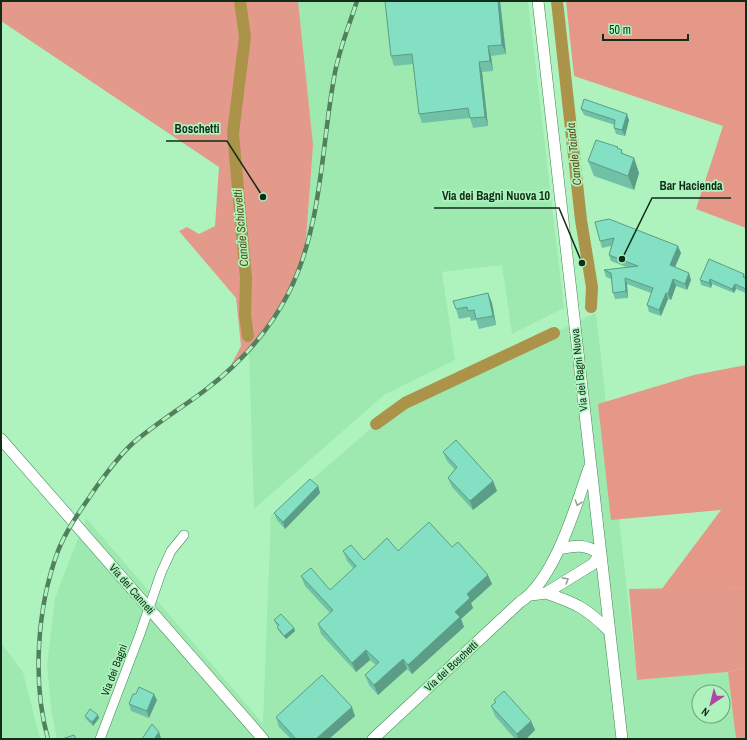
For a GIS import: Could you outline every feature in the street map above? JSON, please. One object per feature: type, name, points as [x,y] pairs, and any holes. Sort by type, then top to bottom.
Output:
[{"type":"street","name":"Via dei Bagni Nuova","points":[[538,1],[622,739]]},
{"type":"street","name":"Via dei Canneti","points":[[1,439],[263,739]]},
{"type":"street","name":"Via dei Boschetti","points":[[531,595],[559,549],[574,513],[590,466]]},
{"type":"street","name":"Via dei Bagni","points":[[100,739],[140,634],[161,573],[171,551],[184,535]]},
{"type":"street","points":[[559,549],[580,545],[590,547],[600,554]]},
{"type":"street","name":"Via dei Boschetti","points":[[373,739],[520,602],[531,595],[546,593],[593,564],[600,554]]},
{"type":"street","name":"Via dei Boschetti","points":[[546,593],[575,603],[593,615],[609,631]]},
{"type":"shaded area","points":[[1,1],[298,1],[313,145],[305,252],[290,291],[276,315],[249,350],[229,369],[241,346],[236,298],[179,231],[187,227],[199,234],[215,226],[219,167],[1,21]]},
{"type":"shaded area","points":[[265,1],[528,1],[564,308],[512,334],[502,265],[442,272],[455,360],[384,395],[254,509],[242,127]]},
{"type":"shaded area","points":[[566,1],[746,1],[746,228],[696,209],[723,126],[574,76]]},
{"type":"shaded area","points":[[596,313],[637,680],[728,672],[729,684],[691,684],[691,724],[731,724],[731,697],[736,739],[57,739],[52,715],[47,664],[55,598],[86,518],[263,724],[271,515],[376,424],[405,403]]},
{"type":"shaded area","points":[[746,365],[746,587],[661,590],[721,510],[611,520],[598,404],[694,375]]},
{"type":"shaded area","points":[[746,587],[746,668],[728,672],[637,680],[629,589]]},
{"type":"shaded area","points":[[1,643],[23,672],[40,739],[1,739]]},
{"type":"shaded area","points":[[746,668],[746,739],[736,739],[731,684],[729,684],[728,672]]},
{"type":"building","points":[[385,1],[498,1],[502,45],[488,46],[490,61],[479,62],[485,117],[470,118],[468,108],[419,114],[412,54],[391,56]]},
{"type":"building","points":[[584,99],[627,114],[622,130],[614,128],[615,120],[581,109]]},
{"type":"building","points":[[596,140],[618,147],[617,148],[622,150],[621,153],[634,158],[628,176],[588,161]]},
{"type":"building","points":[[609,219],[678,246],[670,265],[689,273],[685,284],[673,279],[668,294],[666,293],[659,310],[647,305],[653,288],[625,278],[626,291],[613,293],[611,273],[604,270],[638,266],[609,255],[614,238],[600,241],[595,222]]},
{"type":"building","points":[[709,259],[744,274],[743,277],[746,279],[746,289],[735,284],[732,289],[710,279],[709,283],[700,280]]},
{"type":"building","points":[[488,293],[493,316],[476,319],[474,310],[468,311],[467,307],[456,309],[453,301]]},
{"type":"building","points":[[456,440],[493,481],[470,501],[448,478],[457,467],[443,452]]},
{"type":"building","points":[[310,479],[318,486],[283,522],[274,513]]},
{"type":"building","points":[[429,522],[452,547],[458,542],[488,575],[467,594],[470,598],[455,612],[460,617],[408,665],[403,659],[374,685],[365,675],[379,662],[366,650],[352,663],[318,624],[333,610],[301,576],[311,568],[330,590],[356,566],[343,551],[351,545],[364,560],[387,538],[398,551]]},
{"type":"building","points":[[281,614],[294,628],[284,636],[277,627],[279,625],[274,620]]},
{"type":"building","points":[[322,675],[352,707],[316,739],[296,739],[276,717]]},
{"type":"building","points":[[139,687],[154,694],[147,711],[129,704],[133,694],[136,694]]},
{"type":"building","points":[[504,691],[531,721],[517,734],[491,706],[496,702],[494,700]]},
{"type":"building","points":[[90,709],[98,715],[92,722],[85,716]]},
{"type":"building","points":[[152,724],[159,732],[154,739],[142,739]]},
{"type":"building","points":[[74,735],[76,739],[62,739]]},
{"type":"waterway","name":"Canale Schiavetti","points":[[240,1],[245,37],[233,133],[246,278],[245,315],[248,336]]},
{"type":"waterway","name":"Canale Taiada","points":[[557,1],[581,220],[592,287],[591,307]]},
{"type":"waterway","name":"Canale Taiada","points":[[376,424],[405,403],[554,333]]},
{"type":"railway","points":[[48,739],[40,693],[39,645],[45,596],[58,551],[66,534],[81,510],[113,464],[122,454],[150,430],[217,381],[241,359],[252,347],[281,307],[300,267],[308,241],[319,187],[336,68],[357,1]]},
{"type":"place","name":"Boschetti","points":[[263,197]]},
{"type":"place","name":"Bar Hacienda","points":[[622,259]]},
{"type":"place","name":"Via dei Bagni Nuova 10","points":[[582,263]]}]
